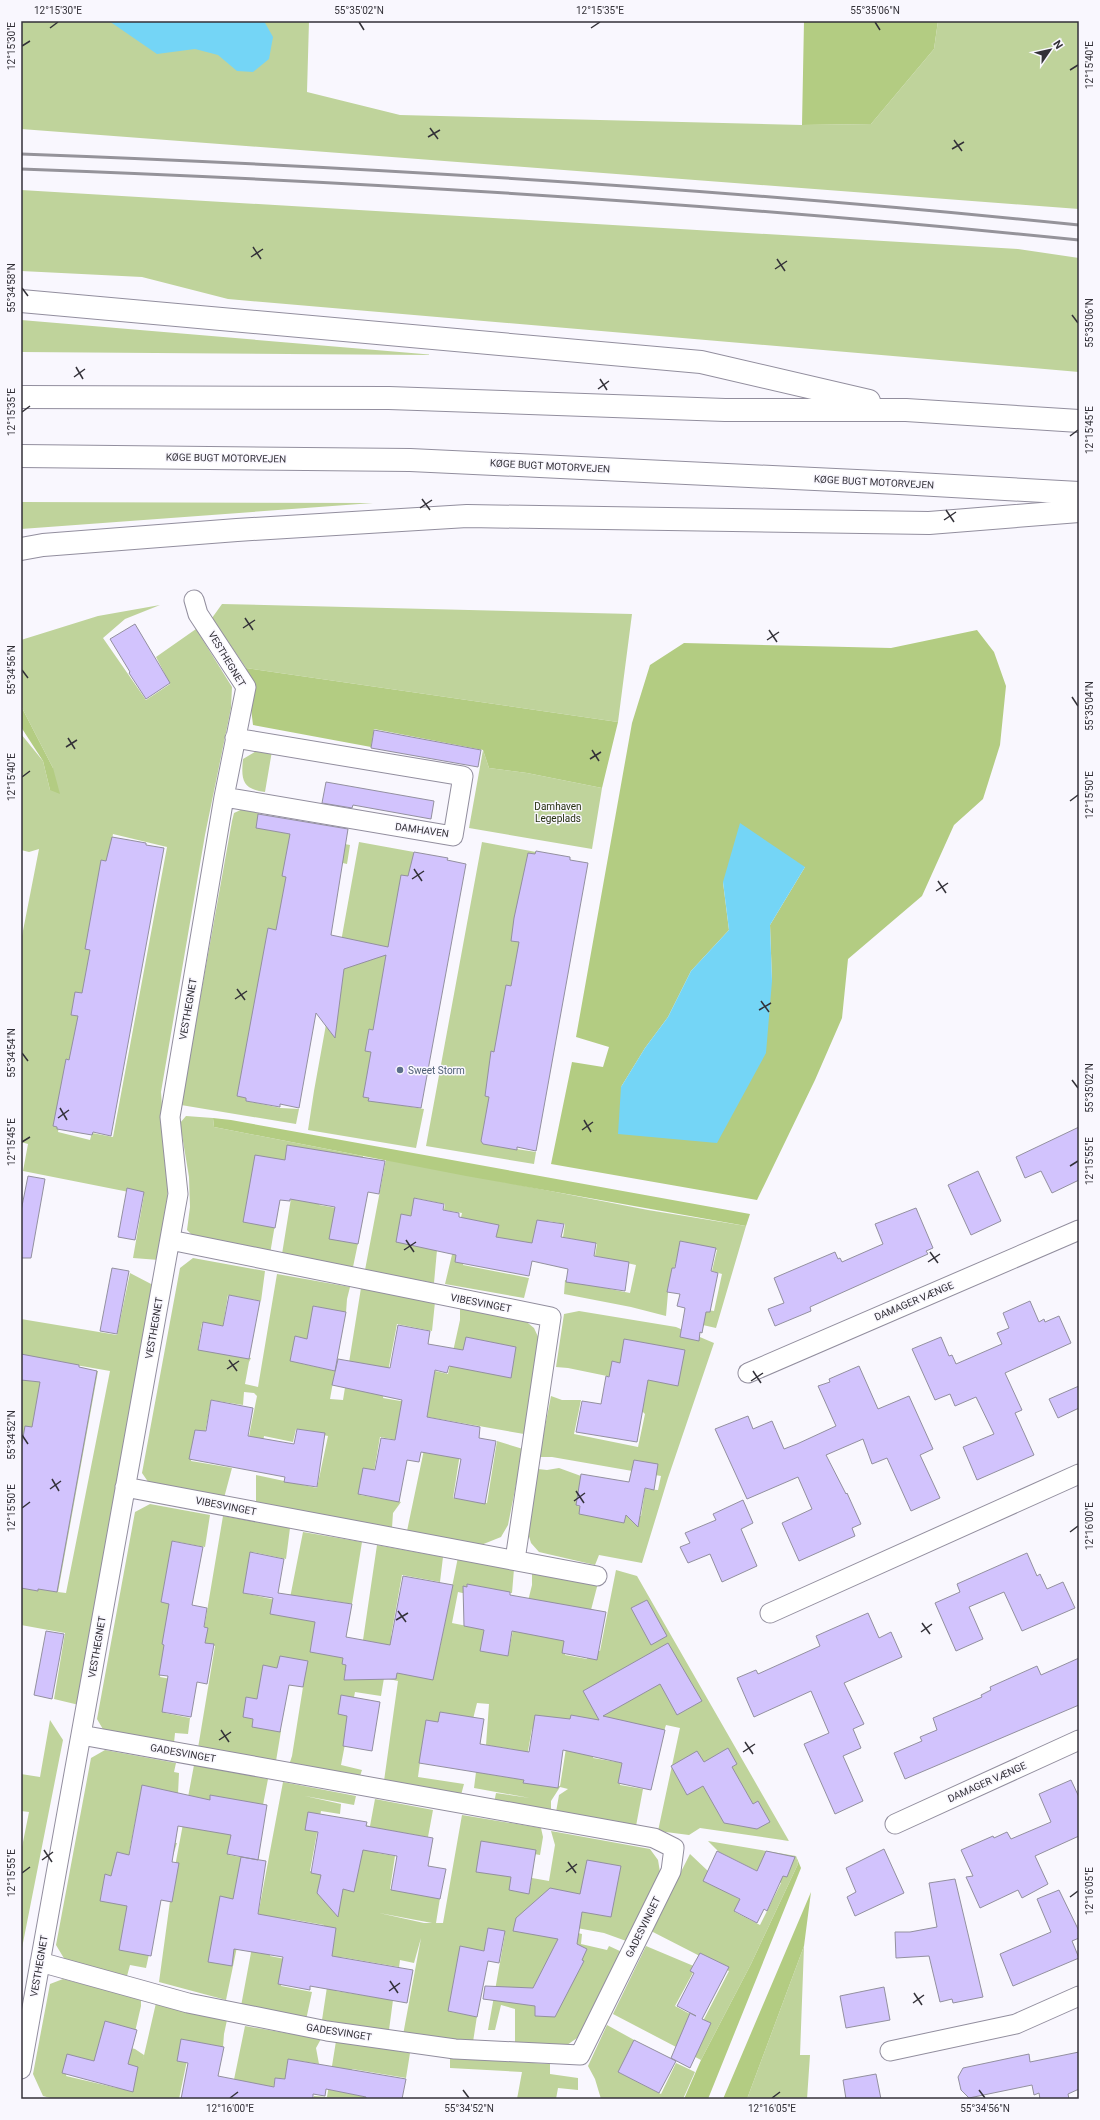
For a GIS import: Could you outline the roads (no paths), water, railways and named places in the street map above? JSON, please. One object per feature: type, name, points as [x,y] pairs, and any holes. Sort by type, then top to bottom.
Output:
[{"type":"highway","points":[[21,301],[701,362],[906,410]]},
{"type":"highway","points":[[21,397],[389,398],[725,410],[906,410],[1079,421]]},
{"type":"highway","name":"KØGE BUGT MOTORVEJEN","points":[[21,456],[410,460],[1079,493]]},
{"type":"highway","points":[[24,548],[237,530],[467,516],[929,523],[1079,511]]},
{"type":"street","name":"VESTHEGNET","points":[[21,2070],[178,1194],[170,1117],[224,797],[246,687],[198,614],[194,600]]},
{"type":"street","name":"DAMHAVEN","points":[[224,797],[452,836],[463,776],[236,738]]},
{"type":"street","name":"DAMAGER VÆNGE","points":[[748,1373],[1079,1230]]},
{"type":"street","name":"VIBESVINGET","points":[[170,1240],[551,1317],[515,1560]]},
{"type":"street","points":[[770,1613],[1079,1474]]},
{"type":"street","name":"VIBESVINGET","points":[[125,1487],[597,1576]]},
{"type":"street","name":"GADESVINGET","points":[[40,1962],[188,2003],[327,2031],[455,2049],[580,2055],[671,1870],[674,1848],[654,1838],[81,1735]]},
{"type":"street","name":"DAMAGER VÆNGE","points":[[895,1824],[1079,1740]]},
{"type":"street","points":[[890,2051],[1016,2024],[1079,1996]]},
{"type":"water","points":[[109,21],[264,21],[273,37],[269,59],[253,72],[237,71],[218,55],[195,49],[157,54]]},
{"type":"water","points":[[740,823],[805,867],[770,925],[772,981],[766,1053],[717,1143],[618,1134],[621,1087],[645,1048],[668,1017],[691,971],[729,930],[723,882]]},
{"type":"railway","points":[[21,154],[153,159],[550,181],[683,190],[947,212],[1079,225]]},
{"type":"railway","points":[[21,169],[153,174],[550,196],[683,205],[947,227],[1079,240]]},
{"type":"place","name":"Sweet Storm","points":[[400,1070]]},
{"type":"park label","name":"Damhaven Legeplads","points":[[558,812]]}]
